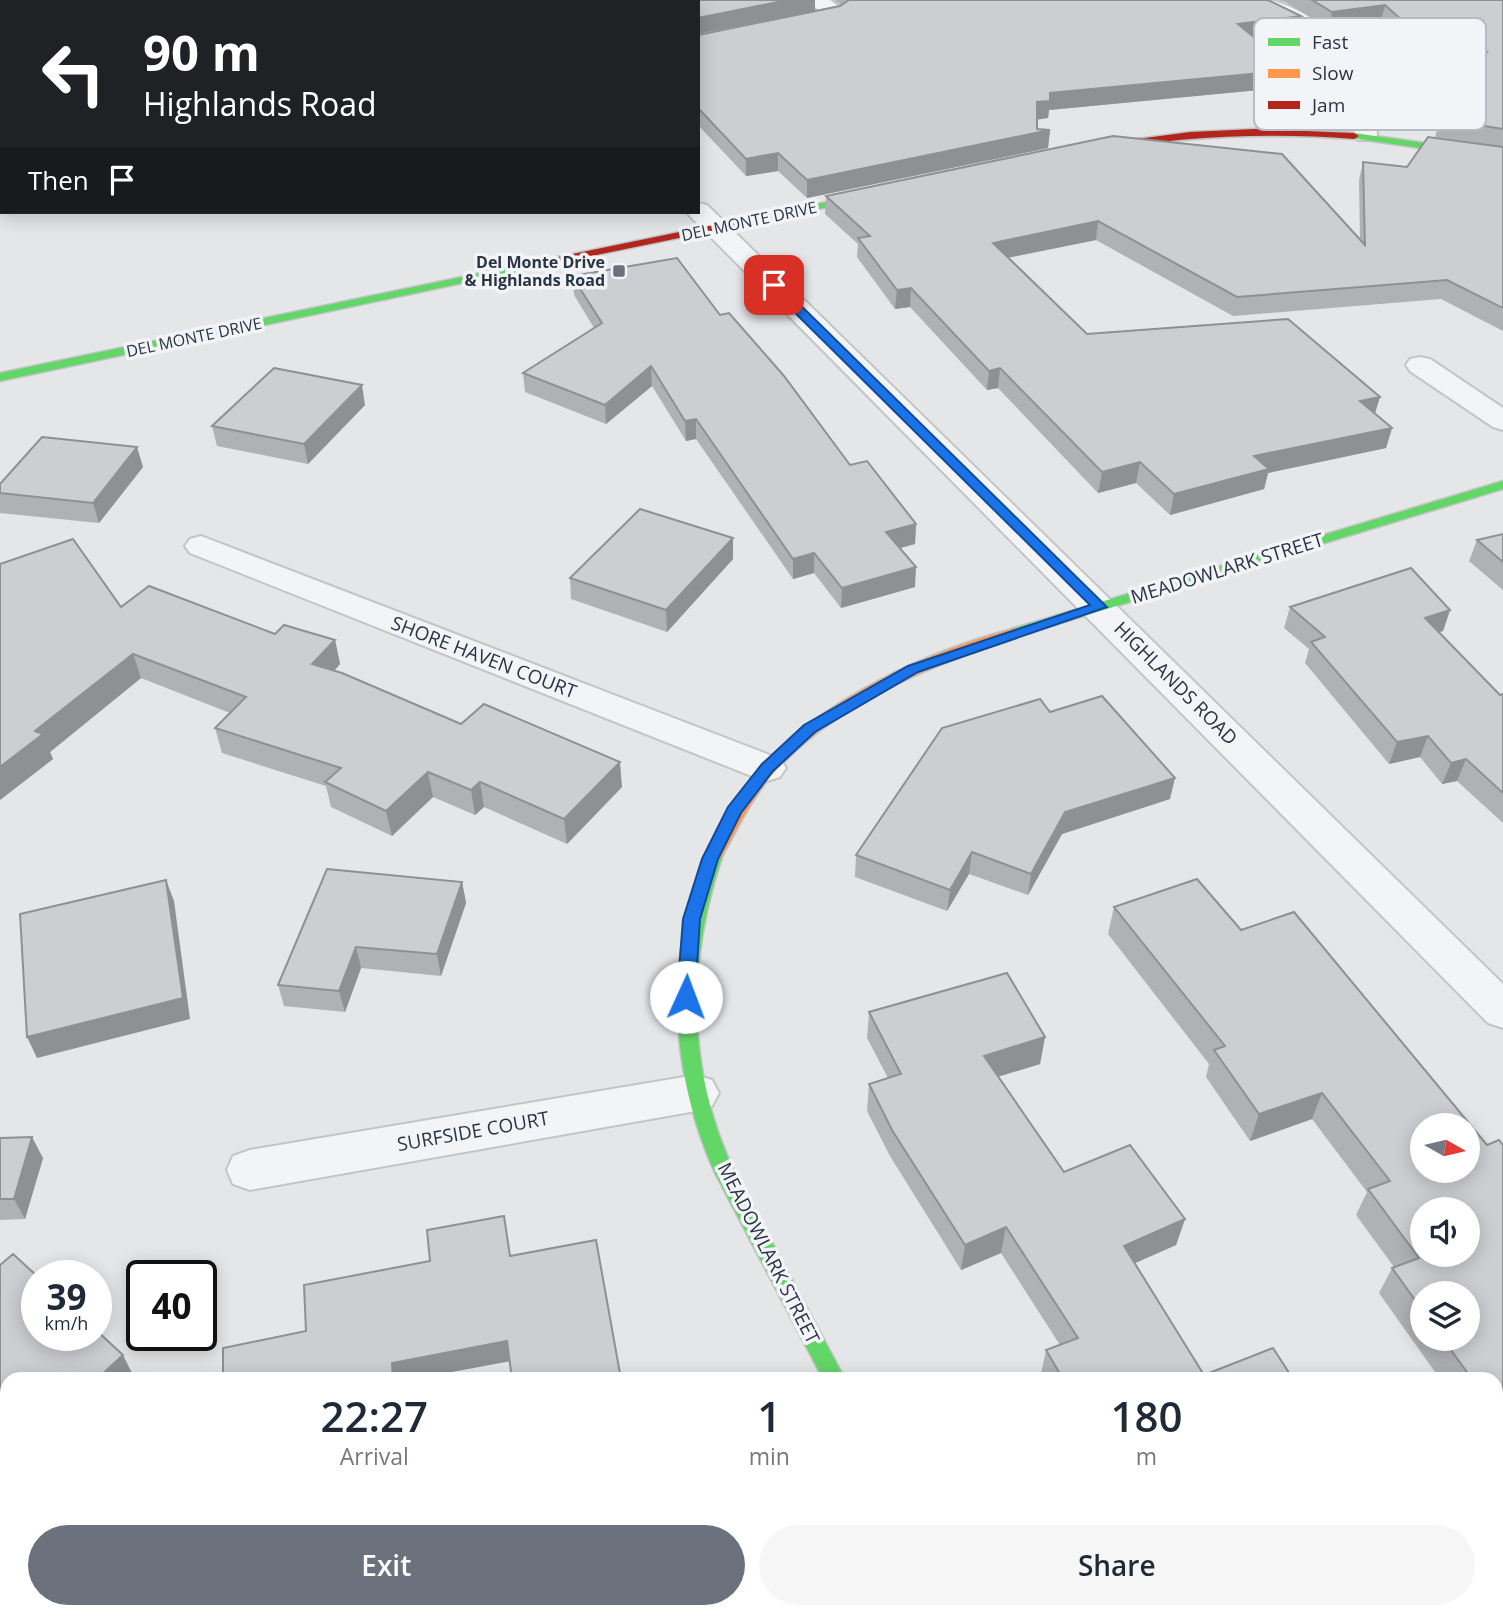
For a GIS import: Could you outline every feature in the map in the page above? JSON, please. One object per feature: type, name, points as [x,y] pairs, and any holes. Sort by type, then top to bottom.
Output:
[{"type":"street","points":[[700,43],[839,14],[816,0]]},
{"type":"street","points":[[1253,0],[1290,18]]},
{"type":"street","points":[[1365,130],[1366,135]]},
{"type":"street","points":[[1071,153],[1126,141],[1262,132],[1366,135],[1503,157]]},
{"type":"street","name":"DEL MONTE DRIVE","points":[[0,377],[707,219],[894,191]]},
{"type":"street","name":"HIGHLANDS ROAD","points":[[707,219],[1100,607],[1503,1011]]},
{"type":"street","points":[[1420,365],[1503,421]]},
{"type":"street","name":"MEADOWLARK STREET","points":[[830,1372],[727,1178],[696,1093],[687,1036],[685,978],[692,919],[710,859],[734,811],[768,768],[810,729],[913,669],[1100,607],[1503,485]]},
{"type":"street","name":"SHORE HAVEN COURT","points":[[201,546],[768,768]]},
{"type":"street","name":"SURFSIDE COURT","points":[[250,1170],[696,1093]]},
{"type":"building","points":[[700,0],[788,0],[700,18]]},
{"type":"building","points":[[849,0],[1268,0],[1301,16],[1254,18],[1254,22],[1238,24],[1254,37],[1254,74],[1050,93],[1050,101],[1037,102],[1037,129],[1050,130],[807,180],[778,153],[746,159],[700,110],[700,35],[840,6]]},
{"type":"building","points":[[1312,0],[1503,0],[1503,129],[1486,126],[1486,18],[1400,18],[1385,5],[1332,12]]},
{"type":"building","points":[[1113,136],[1282,154],[1365,245],[1363,162],[1407,167],[1428,137],[1503,147],[1503,308],[1447,280],[1237,297],[1098,221],[993,243],[1087,334],[1288,319],[1380,397],[1360,401],[1392,428],[1254,456],[1269,469],[1174,494],[1140,462],[1102,472],[1000,368],[989,371],[911,288],[897,290],[858,238],[870,236],[826,196]]},
{"type":"building","points":[[677,258],[720,315],[729,313],[784,376],[850,465],[867,461],[916,524],[886,532],[916,567],[842,588],[814,553],[793,559],[696,419],[685,421],[651,366],[605,405],[523,373],[602,323],[572,276]]},
{"type":"building","points":[[274,368],[362,385],[304,444],[212,426]]},
{"type":"building","points":[[42,437],[137,447],[93,503],[0,493],[0,484]]},
{"type":"building","points":[[640,509],[733,538],[666,610],[570,578]]},
{"type":"building","points":[[1503,534],[1503,562],[1477,540]]},
{"type":"building","points":[[73,539],[121,607],[149,586],[275,634],[284,625],[335,640],[312,664],[342,673],[461,724],[484,704],[620,762],[564,819],[480,782],[471,790],[428,772],[386,811],[325,782],[341,768],[215,728],[246,697],[133,654],[35,731],[43,734],[0,767],[0,564]]},
{"type":"building","points":[[1411,568],[1450,610],[1425,618],[1500,695],[1503,694],[1503,793],[1466,759],[1451,763],[1428,736],[1397,742],[1311,642],[1325,637],[1290,607]]},
{"type":"building","points":[[1102,696],[1175,778],[1065,812],[1031,874],[972,852],[950,890],[856,855],[942,728],[1040,699],[1050,712]]},
{"type":"building","points":[[327,869],[462,882],[437,954],[356,947],[339,991],[278,985]]},
{"type":"building","points":[[1197,879],[1241,930],[1294,912],[1460,1113],[1410,1113],[1410,1183],[1480,1183],[1480,1137],[1487,1145],[1499,1140],[1503,1145],[1503,1372],[1467,1372],[1452,1351],[1480,1351],[1480,1281],[1410,1281],[1410,1293],[1392,1268],[1410,1261],[1410,1267],[1480,1267],[1480,1197],[1410,1197],[1410,1246],[1368,1189],[1390,1181],[1322,1093],[1259,1114],[1214,1050],[1225,1046],[1114,907]]},
{"type":"building","points":[[166,880],[183,998],[27,1037],[20,914]]},
{"type":"building","points":[[1007,973],[1045,1037],[984,1056],[1064,1172],[1130,1145],[1185,1219],[1124,1246],[1202,1372],[1059,1372],[1046,1350],[1078,1338],[1006,1227],[965,1245],[892,1130],[869,1084],[901,1074],[869,1012]]},
{"type":"building","points":[[32,1137],[14,1199],[0,1199],[0,1138]]},
{"type":"building","points":[[504,1216],[510,1256],[596,1240],[620,1372],[511,1372],[507,1341],[392,1363],[393,1372],[223,1372],[223,1348],[306,1331],[304,1285],[430,1261],[427,1230]]},
{"type":"building","points":[[13,1254],[21,1261],[21,1351],[112,1351],[112,1345],[123,1355],[105,1372],[0,1372],[0,1265]]},
{"type":"building","points":[[1273,1348],[1288,1372],[1212,1372]]},
{"type":"traffic: fast","points":[[1354,136],[1503,157]]},
{"type":"traffic: fast","points":[[762,218],[875,194]]},
{"type":"traffic: fast","points":[[0,377],[553,261]]},
{"type":"traffic: fast","points":[[1016,632],[1503,485]]},
{"type":"traffic: fast","points":[[715,854],[695,920],[689,955],[687,1025],[697,1095],[712,1144],[725,1173],[830,1372]]},
{"type":"traffic: slow","points":[[715,854],[737,810],[766,772],[801,739],[839,710],[925,665],[1016,632]]},
{"type":"traffic: jam","points":[[1092,148],[1223,133],[1288,132],[1354,136]]},
{"type":"traffic: jam","points":[[553,261],[762,218]]},
{"type":"place","name":"Del Monte Drive & Highlands Road","points":[[619,271]]},
{"type":"route","points":[[686,997],[685,978],[692,919],[710,859],[734,811],[768,768],[810,729],[913,669],[1100,607],[774,285]]}]
